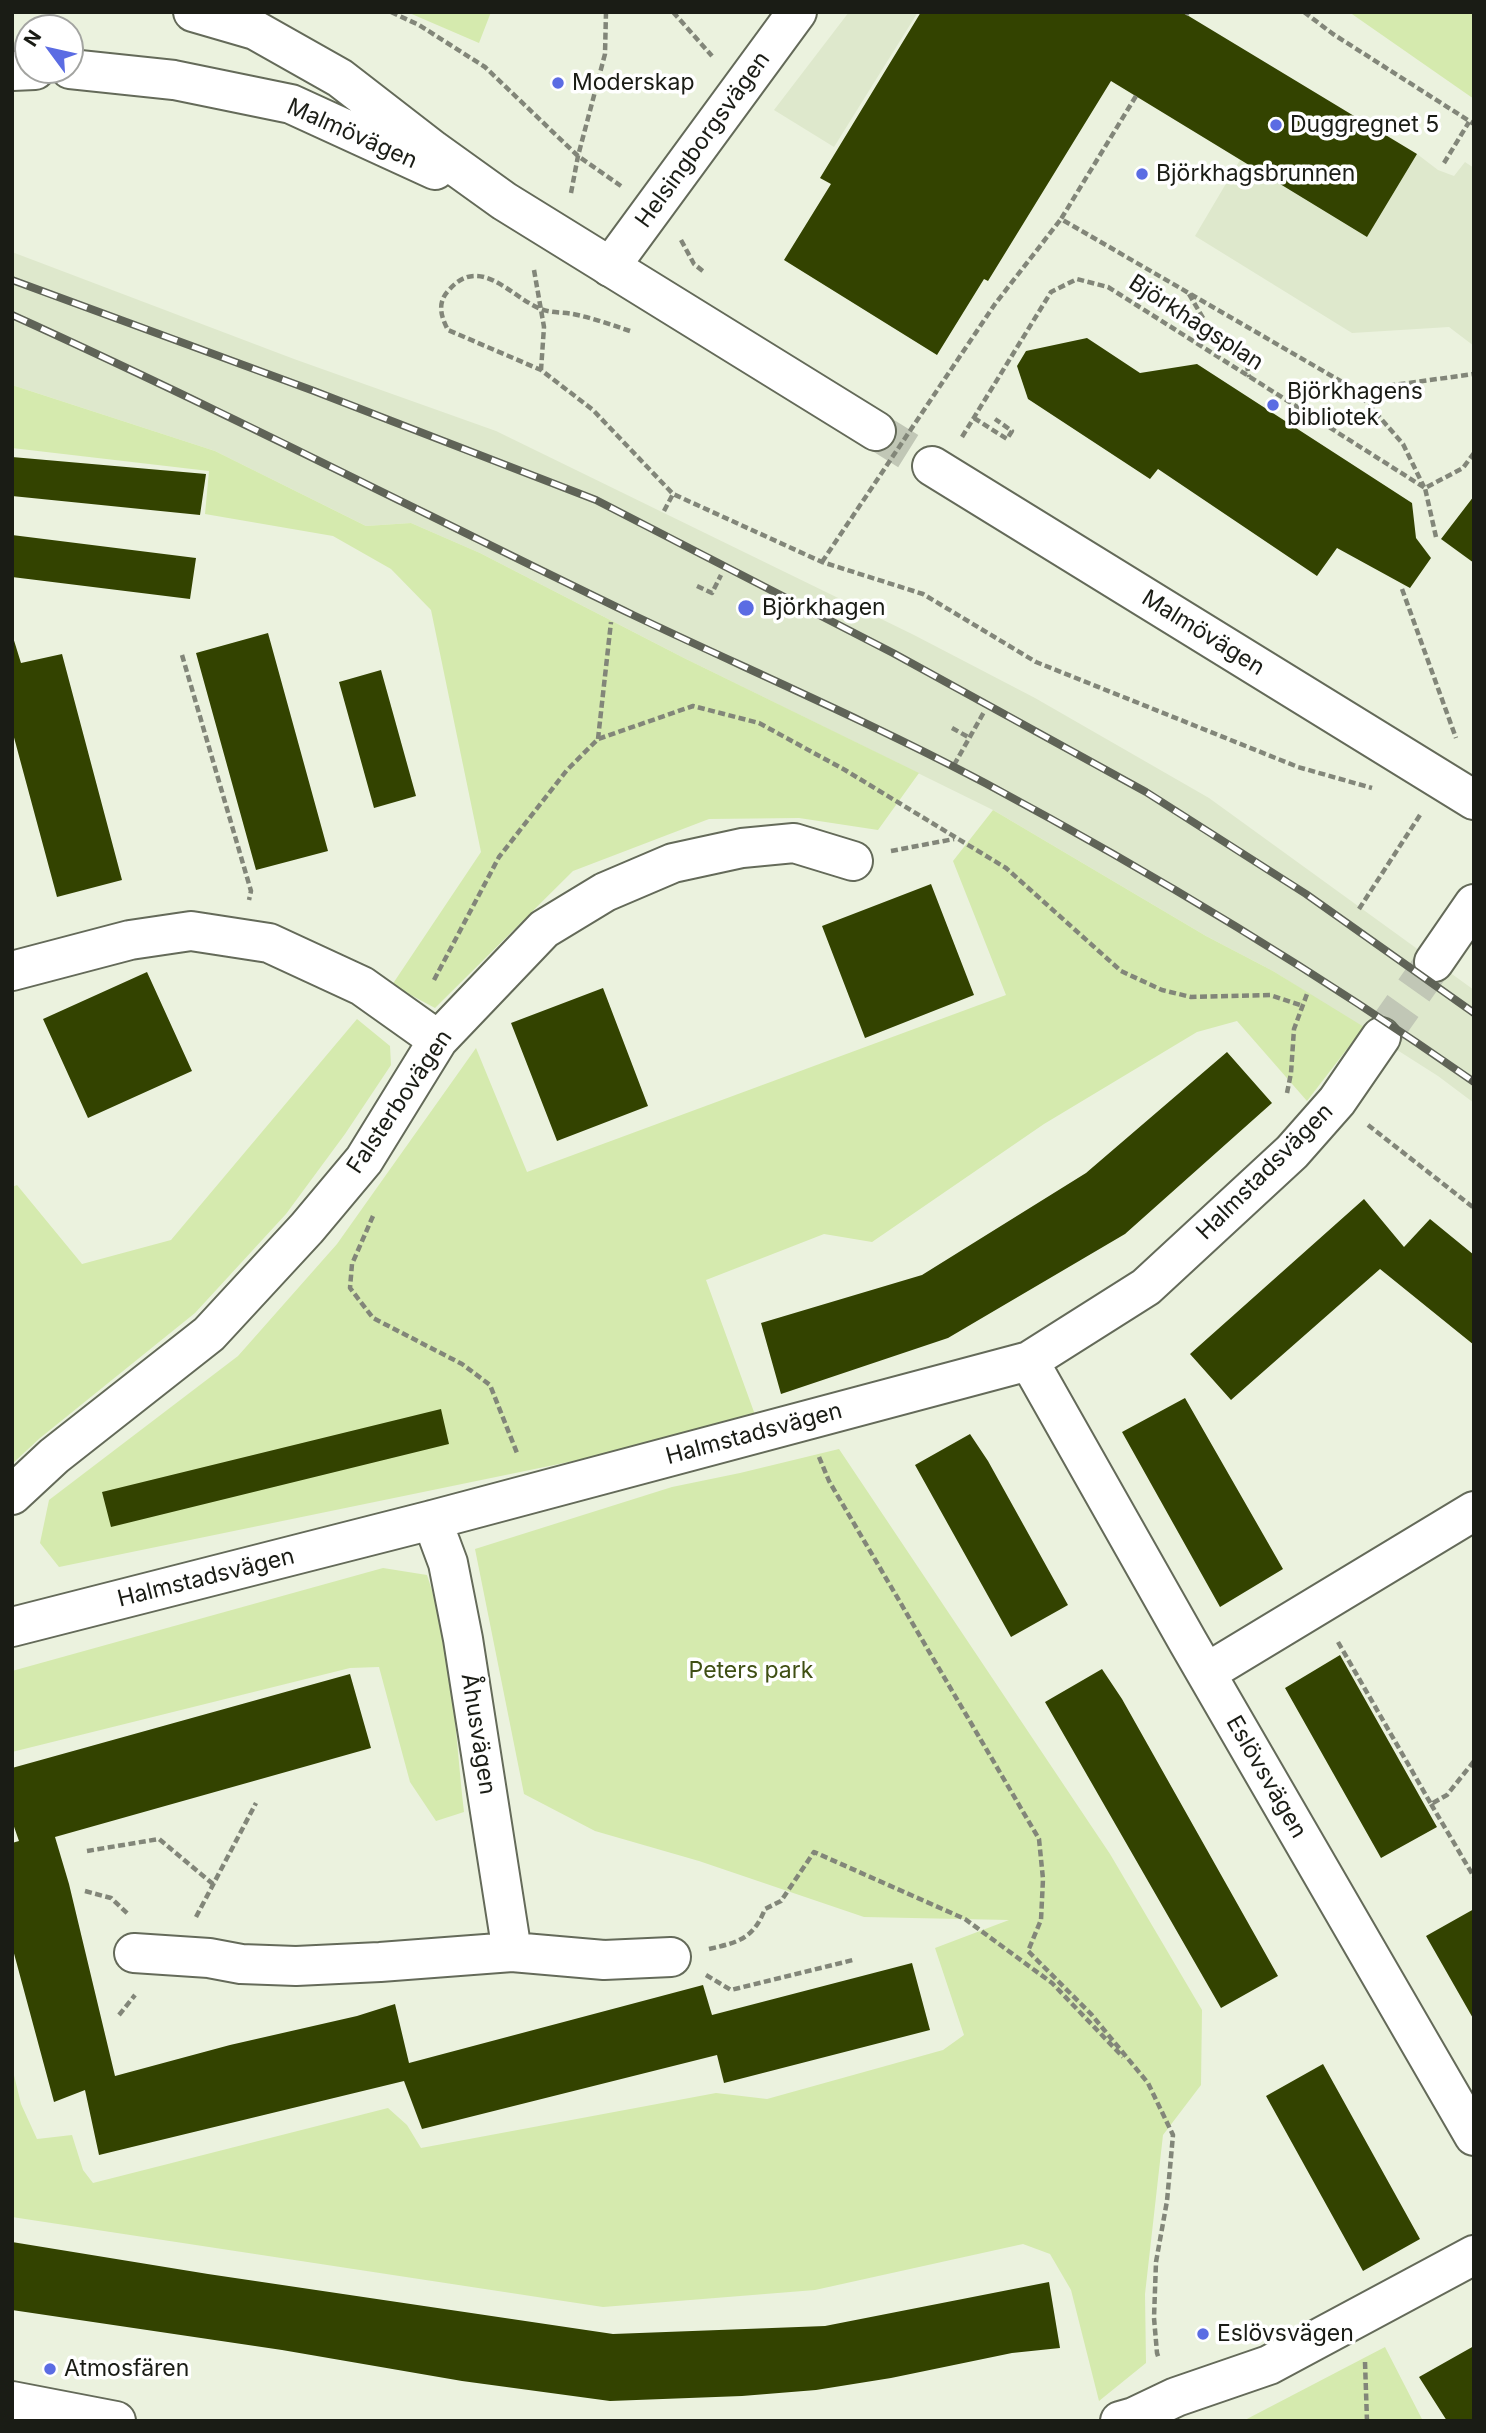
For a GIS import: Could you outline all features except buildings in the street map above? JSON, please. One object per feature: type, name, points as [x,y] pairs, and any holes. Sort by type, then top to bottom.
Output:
[{"type":"street","name":"Malmövägen","points":[[193,12],[255,30],[340,78],[504,201],[610,267],[892,432]]},
{"type":"street","name":"Helsingborgsvägen","points":[[610,267],[797,12]]},
{"type":"street","name":"Malmövägen","points":[[84,70],[174,80],[291,104],[504,201]]},
{"type":"street","name":"Malmövägen","points":[[937,448],[1474,800]]},
{"type":"street","name":"Falsterbovägen","points":[[12,1495],[54,1456],[209,1335],[307,1228],[364,1160],[426,1031],[544,929],[605,892],[673,863],[741,848],[794,844],[853,861]]},
{"type":"street","points":[[1434,962],[1474,904]]},
{"type":"street","points":[[12,971],[130,940],[191,931],[269,943],[362,986],[426,1031]]},
{"type":"street","name":"Halmstadsvägen","points":[[12,1627],[432,1520],[1029,1361],[1146,1287],[1292,1152],[1337,1101],[1381,1037]]},
{"type":"street","name":"Eslövsvägen","points":[[1029,1361],[1474,2136]]},
{"type":"street","points":[[1206,1672],[1474,1511]]},
{"type":"street","name":"Åhusvägen","points":[[432,1520],[448,1563],[463,1639],[512,1952]]},
{"type":"street","points":[[134,1953],[191,1956],[242,1964],[296,1966],[512,1952],[604,1960],[671,1957]]},
{"type":"street","points":[[1120,2421],[1176,2397],[1269,2365],[1474,2255]]},
{"type":"street","points":[[12,2401],[116,2421]]},
{"type":"path","points":[[391,12],[419,24],[485,67],[578,156],[652,208],[677,231],[694,264],[712,278]]},
{"type":"path","points":[[578,156],[606,54],[606,12]]},
{"type":"path","points":[[673,12],[741,88]]},
{"type":"path","points":[[1304,12],[1333,34],[1472,123],[1444,163]]},
{"type":"path","points":[[822,562],[892,432],[1062,219],[1136,96]]},
{"type":"path","name":"Björkhagsplan","points":[[1062,219],[1356,390],[1404,444],[1425,488]]},
{"type":"path","points":[[531,258],[544,327],[541,370]]},
{"type":"path","points":[[542,309],[487,277],[470,275],[454,283],[443,296],[440,315],[448,330],[541,370],[593,410],[673,494],[822,562],[923,594],[1036,662],[1298,768],[1379,790]]},
{"type":"path","name":"Björkhagsplan","points":[[937,448],[974,418],[1051,292],[1077,279],[1108,287],[1425,488]]},
{"type":"path","points":[[1189,294],[1210,330],[1245,354],[1249,378]]},
{"type":"path","points":[[622,320],[633,327]]},
{"type":"path","points":[[1356,390],[1474,374]]},
{"type":"path","points":[[974,418],[1007,439],[1012,430],[995,419]]},
{"type":"path","points":[[892,432],[937,448]]},
{"type":"path","points":[[1436,537],[1425,488],[1463,468],[1474,453]]},
{"type":"path","points":[[664,511],[673,494]]},
{"type":"path","points":[[697,586],[712,593],[721,575]]},
{"type":"path","points":[[1402,589],[1460,749]]},
{"type":"path","points":[[598,738],[611,622]]},
{"type":"path","points":[[182,655],[251,891],[238,938]]},
{"type":"path","points":[[426,1031],[499,857],[567,770],[598,738],[693,706],[759,723],[845,770],[1006,868],[1121,971],[1162,990],[1191,997],[1270,995],[1303,1006]]},
{"type":"path","points":[[954,765],[984,712]]},
{"type":"path","points":[[951,728],[970,738]]},
{"type":"path","points":[[1359,909],[1419,816]]},
{"type":"path","points":[[853,861],[955,838]]},
{"type":"path","points":[[1292,1152],[1283,1109],[1291,1073],[1294,1029],[1307,994]]},
{"type":"path","points":[[1337,1101],[1474,1208]]},
{"type":"path","points":[[364,1160],[374,1217],[352,1264],[350,1288],[373,1318],[462,1364],[490,1385],[521,1463]]},
{"type":"path","points":[[804,1421],[830,1481],[1039,1839],[1043,1879],[1041,1920],[1028,1951],[1091,2014],[1147,2083],[1173,2135],[1167,2201],[1156,2262],[1154,2319],[1157,2353],[1176,2397]]},
{"type":"path","points":[[1317,1605],[1474,1877]]},
{"type":"path","points":[[1431,1804],[1447,1795],[1474,1761]]},
{"type":"path","points":[[191,1956],[196,1914],[256,1803]]},
{"type":"path","points":[[87,1851],[159,1839],[213,1884]]},
{"type":"path","points":[[671,1957],[738,1942],[758,1926],[765,1909],[781,1901],[814,1852],[965,1919],[1052,1983],[1147,2083]]},
{"type":"path","points":[[671,1957],[701,1971],[731,1990],[853,1960]]},
{"type":"path","points":[[1360,2316],[1366,2372],[1367,2421]]},
{"type":"shaded area","points":[[849,12],[918,12],[834,147],[774,110]]},
{"type":"shaded area","points":[[1417,154],[1438,170],[1454,176],[1465,162],[1474,168],[1474,346],[1449,327],[1352,333],[1195,236],[1240,160],[1367,237]]},
{"type":"shaded area","points":[[12,252],[294,359],[496,431],[914,635],[1035,698],[1209,798],[1474,990],[1474,1103],[1438,1076],[1273,971],[1206,936],[993,810],[684,658],[480,553],[411,523],[366,526],[215,451],[12,385]]},
{"type":"green space","points":[[407,12],[491,12],[479,43]]},
{"type":"green space","points":[[1349,12],[1474,12],[1474,99]]},
{"type":"green space","points":[[12,385],[215,451],[366,526],[411,523],[480,553],[684,658],[919,773],[878,830],[799,818],[709,819],[573,871],[435,1008],[392,985],[481,852],[431,610],[391,569],[333,536],[205,514],[209,471],[12,448]]},
{"type":"green space","points":[[993,810],[1206,936],[1273,971],[1364,1027],[1307,1101],[1237,1021],[1197,1032],[1044,1124],[872,1242],[824,1234],[706,1280],[758,1423],[59,1567],[40,1543],[49,1500],[238,1356],[337,1244],[476,1048],[527,1172],[1006,995],[953,861]]},
{"type":"green space","points":[[357,1019],[390,1046],[391,1065],[345,1134],[286,1214],[195,1313],[40,1438],[12,1464],[12,1187],[17,1185],[82,1264],[171,1240]]},
{"type":"green space","name":"Peters park","points":[[839,1449],[1110,1854],[1202,2010],[1201,2085],[1163,2135],[1145,2294],[1146,2363],[1099,2401],[1071,2290],[1050,2254],[1023,2244],[815,2290],[603,2307],[12,2217],[12,2067],[21,2104],[37,2139],[72,2135],[83,2170],[93,2183],[388,2108],[407,2125],[421,2148],[716,2093],[767,2099],[943,2050],[964,2035],[935,1948],[1009,1920],[864,1917],[699,1861],[595,1831],[524,1794],[475,1549],[672,1487]]},
{"type":"green space","points":[[383,1568],[427,1575],[448,1662],[464,1812],[436,1821],[410,1782],[379,1667],[350,1668],[12,1752],[12,1671]]},
{"type":"green space","points":[[1385,2347],[1423,2421],[1243,2421]]},
{"type":"tunnel","points":[[876,431],[932,466]]},
{"type":"tunnel","points":[[1381,1037],[1434,962]]},
{"type":"railway","points":[[12,280],[314,391],[596,500],[893,653],[1146,792],[1306,894],[1474,1013]]},
{"type":"railway","points":[[12,315],[169,388],[633,615],[854,718],[985,783],[1234,925],[1474,1082]]},
{"type":"place","name":"Moderskap","points":[[558,83]]},
{"type":"place","name":"Duggregnet 5","points":[[1276,125]]},
{"type":"place","name":"Björkhagsbrunnen","points":[[1142,174]]},
{"type":"place","name":"Björkhagens bibliotek","points":[[1273,405]]},
{"type":"place","name":"Björkhagen","points":[[746,608]]},
{"type":"place","name":"Eslövsvägen","points":[[1203,2334]]},
{"type":"place","name":"Atmosfären","points":[[50,2369]]}]
